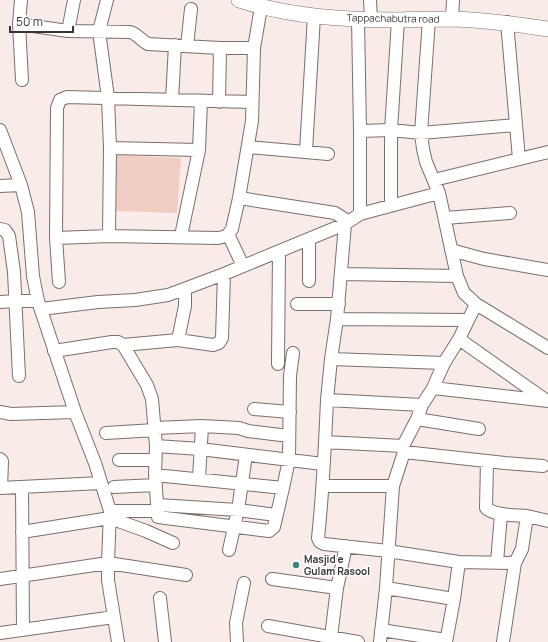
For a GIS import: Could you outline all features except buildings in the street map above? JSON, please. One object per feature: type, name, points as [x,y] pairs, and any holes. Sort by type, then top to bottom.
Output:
[{"type":"main road","name":"Tappachabutra road","points":[[239,0],[261,8],[314,16],[364,19],[452,19],[507,22],[548,30]]},
{"type":"street","points":[[21,0],[19,24],[22,80]]},
{"type":"street","points":[[68,31],[74,0]]},
{"type":"street","points":[[107,0],[99,31],[108,98],[110,148],[109,236]]},
{"type":"street","points":[[360,214],[360,131],[364,19],[370,0]]},
{"type":"street","points":[[452,19],[453,0]]},
{"type":"street","points":[[56,238],[181,236],[218,238],[227,236],[232,230],[239,198],[252,121],[254,48],[261,8]]},
{"type":"street","points":[[187,46],[190,9]]},
{"type":"street","points":[[306,151],[314,16]]},
{"type":"street","points":[[429,19],[421,133],[426,162],[439,193],[457,276],[464,293],[476,304],[548,348]]},
{"type":"street","points":[[391,205],[391,130],[398,20]]},
{"type":"street","points":[[507,22],[519,158]]},
{"type":"street","points":[[19,24],[68,31],[130,32],[136,34],[143,42],[148,44],[220,48],[254,48]]},
{"type":"street","points":[[172,100],[175,45]]},
{"type":"street","points":[[219,102],[220,48]]},
{"type":"street","points":[[59,282],[56,238],[58,108],[60,100],[67,97],[252,102]]},
{"type":"street","points":[[181,236],[199,150],[201,101]]},
{"type":"street","points":[[360,131],[391,130],[421,133],[516,125]]},
{"type":"street","points":[[0,130],[21,185],[28,212],[33,276],[40,306],[75,412],[95,463],[110,514],[108,580],[118,642]]},
{"type":"street","points":[[248,147],[328,154]]},
{"type":"street","points":[[110,148],[199,150]]},
{"type":"street","points":[[434,180],[548,152]]},
{"type":"street","points":[[0,186],[21,185]]},
{"type":"street","points":[[0,302],[16,301],[40,306],[135,300],[168,295],[224,274],[345,224],[360,214],[439,193]]},
{"type":"street","points":[[239,198],[335,214],[343,218],[345,224],[339,304],[331,358],[327,400],[323,486],[318,538],[320,542],[324,544],[459,562],[515,563]]},
{"type":"street","points":[[445,218],[510,213]]},
{"type":"street","points":[[0,229],[5,230],[9,236],[14,272],[19,376]]},
{"type":"street","points":[[228,234],[243,266]]},
{"type":"street","points":[[309,239],[309,281]]},
{"type":"street","points":[[451,250],[484,259],[548,270]]},
{"type":"street","points":[[278,364],[279,251]]},
{"type":"street","points":[[123,345],[178,340],[213,344],[219,343],[222,338],[224,274]]},
{"type":"street","points":[[342,274],[457,276]]},
{"type":"street","points":[[178,340],[185,306],[185,289]]},
{"type":"street","points":[[297,304],[339,304]]},
{"type":"street","points":[[459,562],[454,600],[446,641],[381,636],[393,486],[403,449],[422,405],[433,388],[444,363],[476,304]]},
{"type":"street","points":[[337,319],[468,320]]},
{"type":"street","points":[[458,339],[547,401]]},
{"type":"street","points":[[54,351],[112,342],[118,342],[123,345],[147,385],[152,399],[156,446],[155,460],[158,517],[270,530],[274,527],[284,488],[289,460],[290,376],[293,353]]},
{"type":"street","points":[[331,358],[444,363]]},
{"type":"street","points":[[433,388],[547,401]]},
{"type":"street","points":[[327,400],[422,405]]},
{"type":"street","points":[[254,410],[290,412]]},
{"type":"street","points":[[0,412],[11,414],[75,412]]},
{"type":"street","points":[[417,419],[479,429]]},
{"type":"street","points":[[199,479],[202,426]]},
{"type":"street","points":[[106,433],[202,426],[239,428],[248,431],[289,436]]},
{"type":"street","points":[[325,442],[403,449],[487,461],[543,466]]},
{"type":"street","points":[[156,446],[200,449],[323,464]]},
{"type":"street","points":[[229,550],[243,484],[246,455]]},
{"type":"street","points":[[0,459],[2,461],[1,488],[101,483]]},
{"type":"street","points":[[119,460],[155,460]]},
{"type":"street","points":[[487,461],[486,508],[488,510],[501,514],[527,516],[548,521]]},
{"type":"street","points":[[114,487],[156,480],[199,479],[284,488]]},
{"type":"street","points":[[323,486],[393,486]]},
{"type":"street","points":[[18,634],[23,575],[22,487]]},
{"type":"street","points":[[22,532],[110,514],[158,508],[238,510],[276,515]]},
{"type":"street","points":[[110,514],[173,543]]},
{"type":"street","points":[[497,562],[501,514]]},
{"type":"street","points":[[503,642],[515,563],[522,549],[527,516]]},
{"type":"street","points":[[331,637],[337,588],[346,546]]},
{"type":"street","points":[[0,579],[108,564],[186,575]]},
{"type":"street","points":[[272,580],[337,588]]},
{"type":"street","points":[[237,642],[236,623],[244,584]]},
{"type":"street","points":[[386,588],[454,600]]},
{"type":"street","points":[[160,598],[165,642]]},
{"type":"street","points":[[0,633],[18,634],[114,617]]},
{"type":"street","points":[[268,626],[358,642]]},
{"type":"shaded area","points":[[117,155],[180,158],[177,213],[115,210],[115,160]]},
{"type":"place","name":"Masjid e Gulam Rasool","points":[[296,565]]}]
